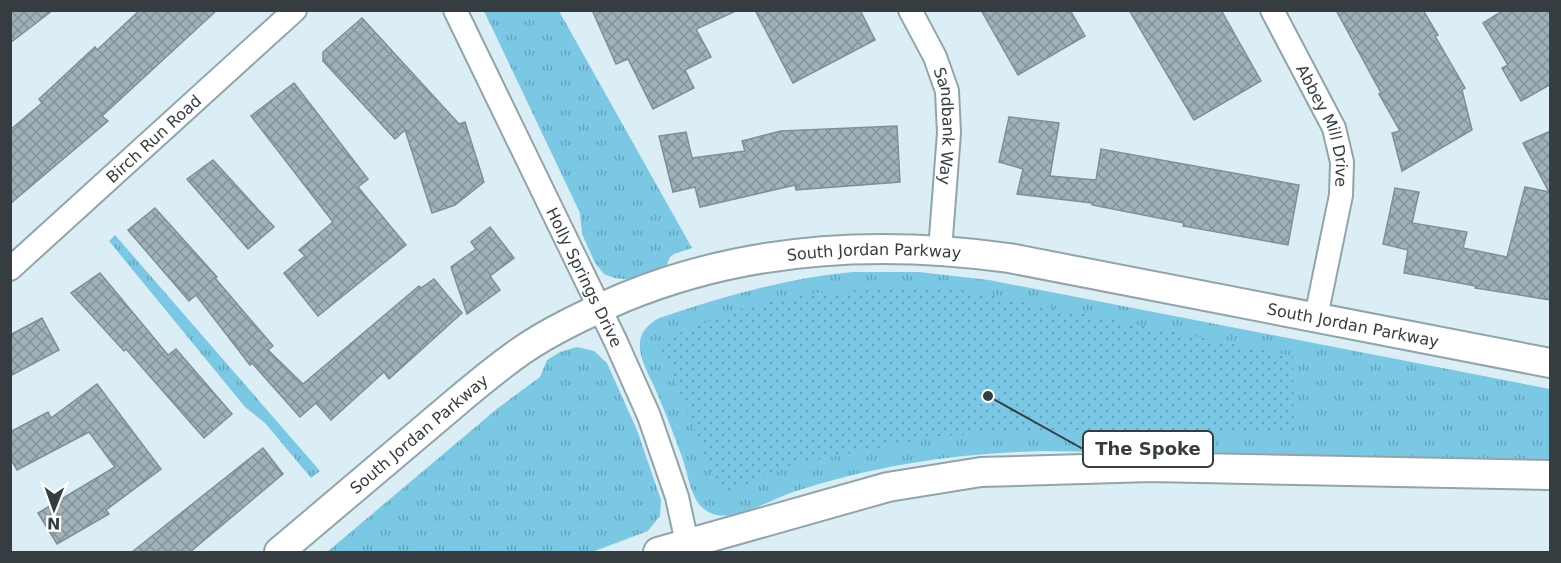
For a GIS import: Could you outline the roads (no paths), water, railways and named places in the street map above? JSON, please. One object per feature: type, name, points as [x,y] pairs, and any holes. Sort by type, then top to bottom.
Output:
[{"type":"street","name":"Birch Run Road","points":[[10,269],[295,10]]},
{"type":"street","name":"Holly Springs Drive","points":[[455,10],[600,307],[649,416],[677,496],[688,548]]},
{"type":"street","name":"Sandbank Way","points":[[910,10],[942,74],[948,98],[949,133],[940,250]]},
{"type":"street","name":"Abbey Mill Drive","points":[[1272,10],[1334,128],[1340,146],[1341,195],[1316,317]]},
{"type":"street","name":"South Jordan Parkway","points":[[279,552],[498,367],[550,332],[600,307],[686,275],[734,263],[777,256],[819,250],[862,248],[940,250],[1009,258],[1551,363]]},
{"type":"street","points":[[658,552],[688,548],[888,487],[981,472],[1151,466],[1551,475]]},
{"type":"place","name":"The Spoke","points":[[988,396]]}]
